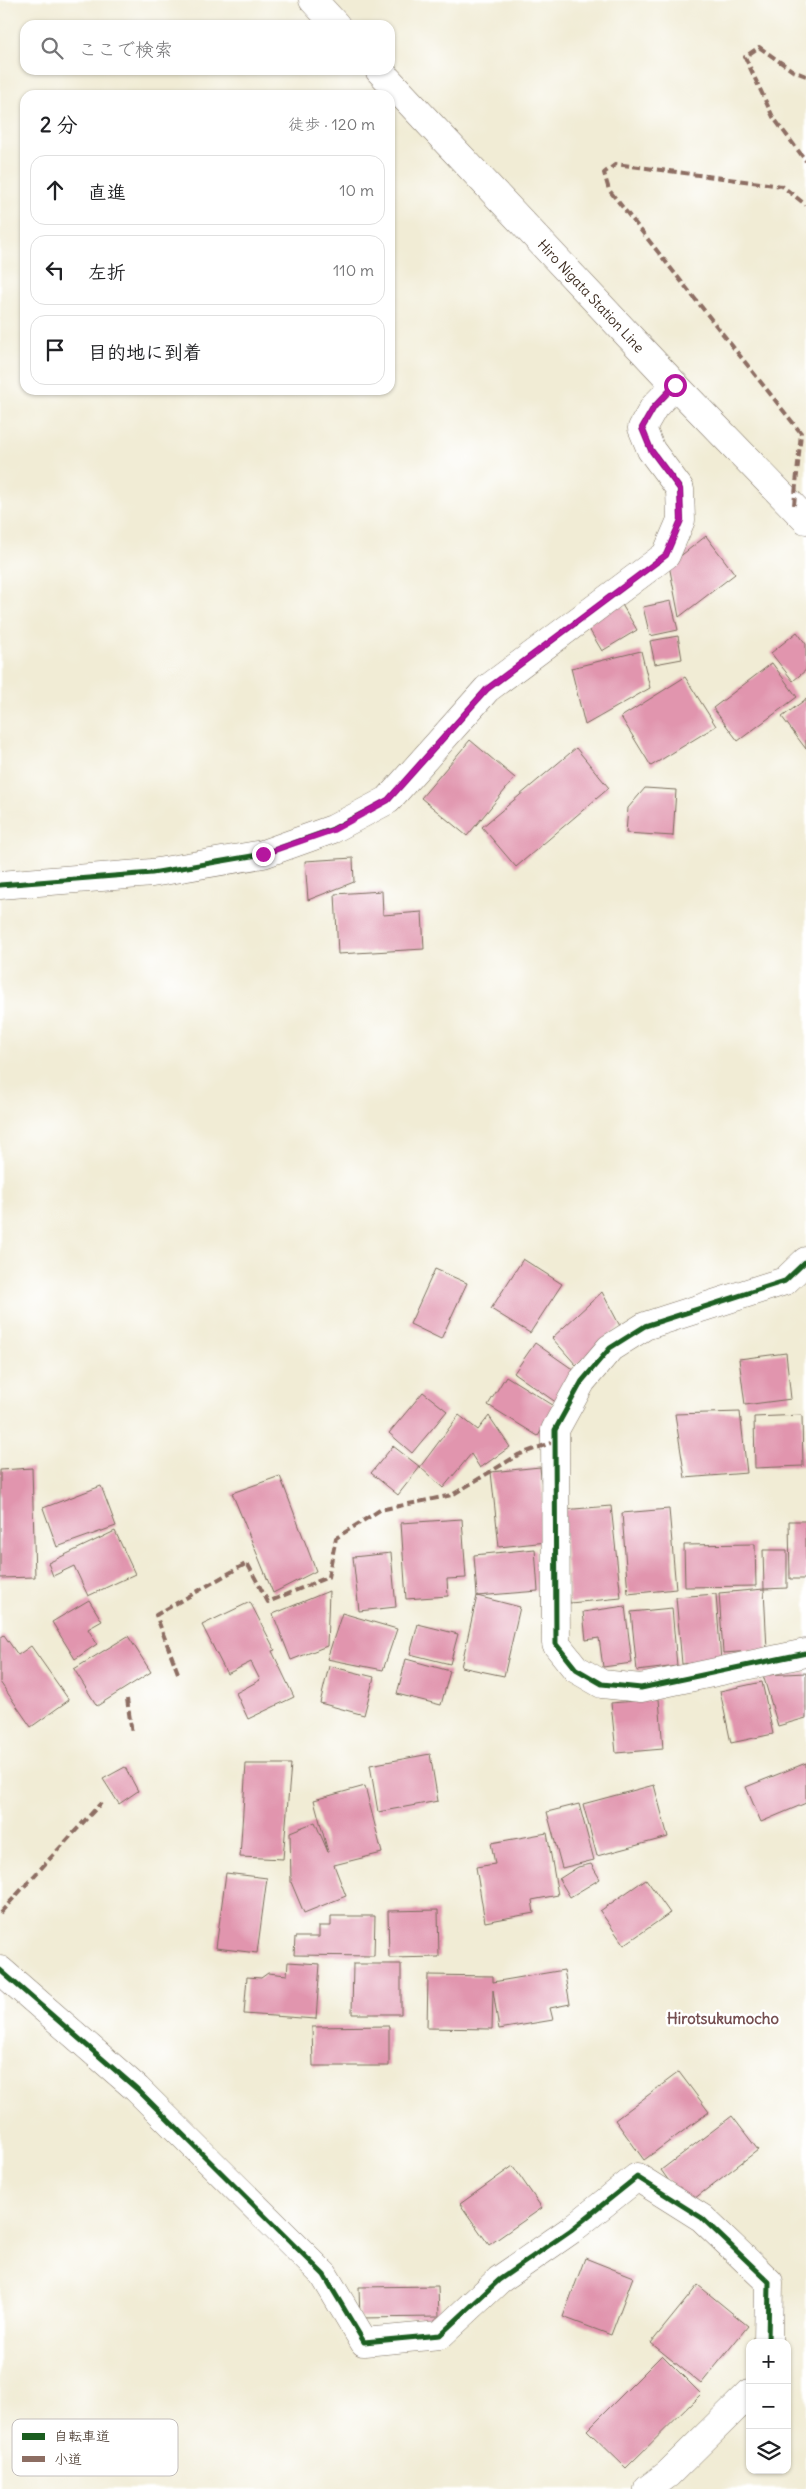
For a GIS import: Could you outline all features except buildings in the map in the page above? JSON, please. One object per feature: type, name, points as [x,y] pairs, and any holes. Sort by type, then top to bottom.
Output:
[{"type":"street","points":[[313,0],[331,20]]},
{"type":"street","name":"Hiro Nigata Station Line","points":[[384,75],[675,385],[806,520]]},
{"type":"street","points":[[0,885],[152,873],[263,854],[333,830],[388,800],[487,689],[666,555],[681,520],[680,489],[651,450],[642,428],[654,407],[675,385]]},
{"type":"street","points":[[806,1261],[785,1281],[645,1326],[610,1348],[582,1380],[555,1430],[556,1644],[576,1669],[602,1684],[641,1688],[806,1653]]},
{"type":"street","points":[[0,1970],[137,2089],[324,2276],[364,2342],[440,2335],[499,2280],[571,2230],[637,2178],[702,2218],[769,2282],[768,2339]]},
{"type":"street","points":[[648,2489],[668,2474],[746,2397]]},
{"type":"marked path","points":[[806,76],[793,71],[759,47],[745,57],[773,117],[806,161]]},
{"type":"marked path","points":[[794,505],[801,433],[609,190],[604,173],[616,164],[782,186],[806,205]]},
{"type":"marked path","points":[[178,1673],[156,1615],[247,1563],[268,1602],[328,1577],[336,1538],[380,1510],[452,1495],[518,1455],[556,1441]]},
{"type":"marked path","points":[[127,1699],[132,1734]]},
{"type":"marked path","points":[[0,1913],[101,1803]]},
{"type":"cycle path","points":[[0,885],[152,873],[263,854],[333,829],[388,800],[487,689],[666,555],[681,520],[680,489],[651,450],[642,428],[654,407],[675,385]]},
{"type":"cycle path","points":[[806,1261],[785,1281],[645,1326],[610,1348],[582,1381],[555,1430],[556,1644],[576,1669],[602,1684],[641,1688],[806,1653]]},
{"type":"cycle path","points":[[0,1970],[137,2089],[324,2275],[364,2342],[440,2335],[499,2280],[571,2230],[637,2177],[702,2218],[769,2282],[768,2339]]},
{"type":"district","name":"Hirotsukumocho","points":[[723,2019]]},
{"type":"route","points":[[263,854],[333,830],[388,800],[487,689],[666,555],[681,520],[680,489],[651,450],[642,428],[654,407],[675,385]]}]
